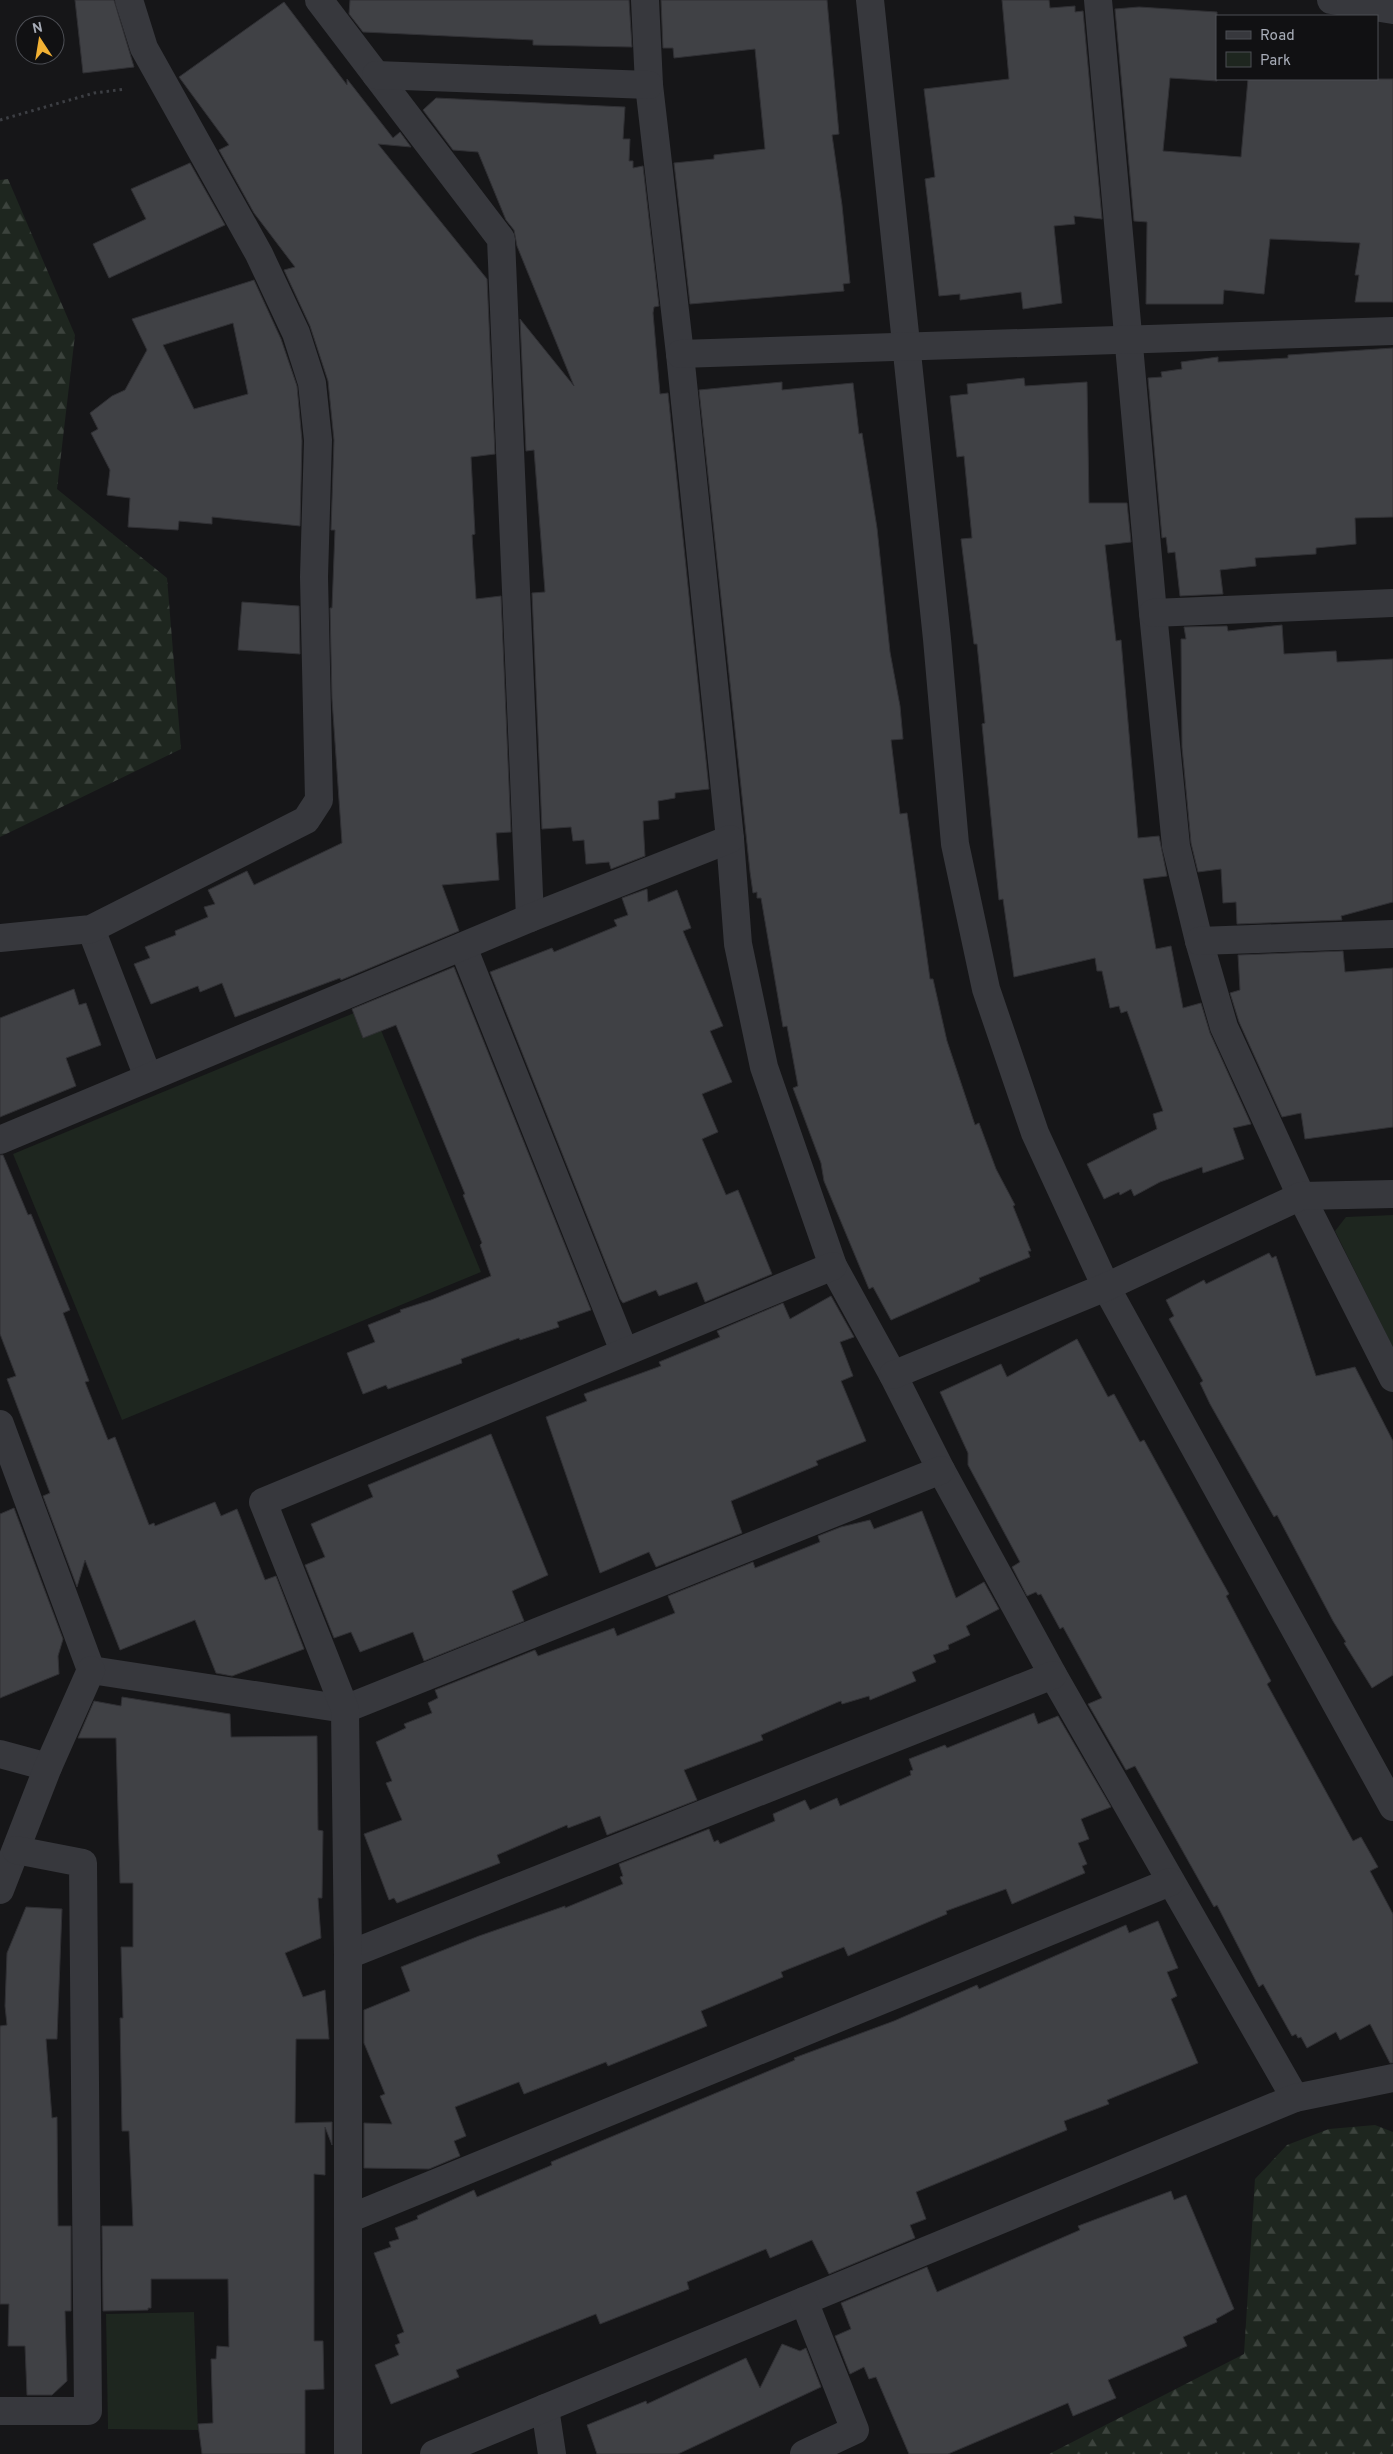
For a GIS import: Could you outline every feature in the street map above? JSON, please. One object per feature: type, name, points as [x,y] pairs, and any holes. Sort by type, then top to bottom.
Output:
[{"type":"street","points":[[0,938],[91,929],[306,820],[319,800],[314,577],[318,440],[312,383],[296,333],[259,254],[144,48],[128,0]]},
{"type":"street","points":[[319,0],[501,238],[530,918]]},
{"type":"street","points":[[645,0],[649,85],[680,354],[730,839],[738,944],[764,1067],[833,1266],[894,1374],[941,1470],[1053,1675],[1295,2098]]},
{"type":"street","points":[[870,0],[937,639],[955,844],[984,980],[1035,1133],[1106,1287],[1393,1807]]},
{"type":"street","points":[[1098,0],[1152,613],[1176,846],[1198,941],[1224,1027],[1301,1196],[1393,1378]]},
{"type":"street","points":[[1331,0],[1393,10]]},
{"type":"street","points":[[376,76],[649,85]]},
{"type":"street","points":[[680,354],[905,345],[1393,331]]},
{"type":"street","points":[[1152,613],[1393,602]]},
{"type":"street","points":[[0,1140],[530,918],[730,839]]},
{"type":"street","points":[[91,929],[148,1077]]},
{"type":"street","points":[[1198,941],[1393,934]]},
{"type":"street","points":[[463,947],[624,1352]]},
{"type":"street","points":[[894,1374],[1106,1287],[1301,1196],[1393,1194]]},
{"type":"street","points":[[348,2454],[348,1955],[345,1709],[263,1502],[833,1266]]},
{"type":"street","points":[[0,1424],[91,1670],[48,1768],[0,1890]]},
{"type":"street","points":[[91,1670],[345,1709],[941,1470]]},
{"type":"street","points":[[348,1955],[1053,1675]]},
{"type":"street","points":[[0,1754],[48,1768]]},
{"type":"street","points":[[0,2411],[88,2411],[83,1863],[16,1850]]},
{"type":"street","points":[[348,2219],[1170,1882]]},
{"type":"street","points":[[434,2454],[1295,2098],[1393,2078]]},
{"type":"street","points":[[804,2301],[855,2430],[804,2454]]},
{"type":"street","points":[[544,2408],[552,2454]]},
{"type":"path","points":[[0,120],[94,93],[164,84]]},
{"type":"green space","points":[[8,179],[75,335],[57,489],[167,578],[181,749],[0,837],[0,180]]},
{"type":"green space","points":[[371,1006],[481,1272],[122,1420],[13,1154]]},
{"type":"green space","points":[[1393,1215],[1393,1348],[1335,1231],[1346,1217]]},
{"type":"green space","points":[[1375,2125],[1393,2132],[1393,2454],[1049,2454],[1244,2354],[1255,2179],[1287,2145],[1329,2129]]},
{"type":"green space","points":[[194,2312],[198,2430],[108,2429],[106,2314]]},
{"type":"building","points":[[75,0],[114,0],[134,67],[83,73]]},
{"type":"building","points":[[350,0],[629,0],[632,47],[533,45],[533,40],[363,32],[349,14]]},
{"type":"building","points":[[661,0],[827,0],[839,134],[832,135],[850,283],[843,284],[844,291],[690,304],[674,163],[714,159],[714,155],[765,149],[755,49],[674,58],[673,48],[663,48]]},
{"type":"building","points":[[1002,0],[1049,0],[1050,8],[1075,6],[1075,12],[1083,11],[1102,219],[1074,216],[1075,224],[1054,226],[1062,303],[1023,309],[1021,292],[960,300],[960,294],[939,296],[925,179],[935,177],[924,89],[1009,79]]},
{"type":"building","points":[[284,2],[347,85],[347,79],[393,138],[400,132],[411,147],[378,144],[487,279],[495,454],[471,457],[475,534],[472,535],[476,599],[501,596],[511,832],[496,833],[499,880],[442,885],[459,931],[341,980],[340,978],[235,1017],[222,983],[200,992],[198,986],[151,1004],[134,964],[150,958],[145,947],[176,935],[175,931],[208,917],[204,907],[215,904],[208,890],[247,871],[254,885],[342,843],[332,699],[330,608],[332,608],[335,530],[331,530],[334,440],[328,381],[310,326],[284,270],[295,267],[254,213],[219,150],[229,145],[179,77]]},
{"type":"building","points":[[1139,7],[1217,12],[1217,81],[1170,78],[1163,151],[1241,157],[1248,80],[1393,79],[1393,302],[1355,302],[1359,275],[1355,275],[1360,243],[1270,239],[1264,294],[1224,290],[1223,304],[1146,304],[1147,222],[1134,221],[1115,9]]},
{"type":"building","points":[[436,98],[625,107],[623,139],[630,139],[629,161],[633,161],[633,168],[643,166],[659,306],[654,307],[653,313],[660,394],[668,393],[709,789],[675,793],[675,798],[658,801],[659,819],[643,821],[645,856],[611,869],[609,862],[586,864],[584,840],[573,841],[571,827],[542,829],[532,593],[545,592],[534,450],[526,451],[520,319],[574,386],[517,246],[514,230],[506,220],[478,152],[453,150],[423,110]]},
{"type":"building","points":[[190,163],[225,225],[109,278],[93,244],[146,219],[131,189]]},
{"type":"building","points":[[254,280],[281,339],[297,386],[302,441],[300,526],[212,517],[212,524],[179,521],[178,530],[128,527],[130,498],[107,495],[110,470],[91,433],[98,429],[90,413],[112,396],[125,390],[147,350],[132,319]],"holes":[[[233,323],[248,394],[194,409],[163,345]]]},
{"type":"building","points":[[1393,348],[1393,517],[1355,518],[1356,544],[1316,548],[1316,554],[1255,558],[1256,566],[1220,570],[1223,594],[1180,596],[1175,552],[1168,553],[1166,537],[1162,538],[1148,378],[1162,377],[1161,372],[1182,369],[1181,362],[1218,357],[1218,362],[1288,358],[1288,355]]},
{"type":"building","points":[[1024,378],[1025,386],[1087,382],[1089,503],[1127,503],[1131,542],[1105,545],[1116,641],[1121,640],[1138,838],[1159,836],[1167,876],[1143,879],[1156,949],[1171,946],[1183,1008],[1201,1003],[1210,1033],[1251,1124],[1233,1128],[1244,1159],[1203,1173],[1202,1167],[1160,1182],[1134,1196],[1131,1189],[1120,1195],[1119,1192],[1104,1199],[1087,1164],[1157,1129],[1153,1114],[1163,1111],[1127,1011],[1121,1013],[1119,1006],[1110,1008],[1102,971],[1097,971],[1095,958],[1014,977],[1003,899],[999,900],[982,724],[985,723],[977,644],[974,644],[961,539],[972,538],[964,456],[957,457],[950,396],[968,394],[967,384]]},
{"type":"building","points":[[782,382],[782,390],[853,383],[859,434],[862,433],[877,528],[890,652],[900,706],[903,739],[891,740],[900,814],[907,813],[930,979],[933,979],[947,1041],[975,1125],[979,1123],[996,1169],[1015,1205],[1013,1206],[1031,1251],[1028,1251],[1030,1257],[979,1278],[980,1281],[891,1320],[873,1287],[869,1289],[824,1181],[821,1163],[793,1088],[798,1086],[787,1026],[783,1027],[761,898],[757,898],[757,892],[753,893],[750,872],[699,390]]},
{"type":"building","points":[[242,602],[299,606],[300,654],[238,650]]},
{"type":"building","points":[[1282,625],[1284,654],[1336,651],[1337,662],[1393,659],[1393,902],[1341,916],[1342,920],[1237,924],[1236,902],[1223,903],[1221,869],[1198,872],[1191,843],[1182,747],[1181,639],[1186,639],[1184,627],[1227,626],[1228,631]]},
{"type":"building","points":[[647,889],[648,902],[677,890],[691,928],[683,931],[723,1026],[710,1031],[732,1082],[702,1094],[718,1132],[702,1139],[726,1195],[738,1190],[772,1274],[705,1302],[697,1282],[659,1296],[656,1290],[623,1303],[620,1299],[490,972],[552,948],[554,952],[617,926],[614,920],[628,915],[622,898]]},
{"type":"building","points":[[1343,951],[1345,972],[1393,968],[1393,1127],[1305,1139],[1301,1113],[1282,1117],[1239,1022],[1230,993],[1240,990],[1238,955]]},
{"type":"building","points":[[454,967],[591,1310],[557,1322],[559,1327],[520,1340],[519,1338],[461,1359],[462,1363],[388,1389],[386,1385],[363,1394],[347,1353],[375,1342],[368,1325],[401,1312],[400,1310],[491,1276],[480,1245],[482,1243],[463,1195],[465,1194],[396,1025],[363,1038],[352,1009]]},
{"type":"building","points":[[74,989],[79,1005],[86,1003],[101,1045],[66,1058],[76,1086],[0,1117],[0,1018]]},
{"type":"building","points":[[0,1155],[3,1155],[28,1215],[31,1214],[70,1310],[63,1313],[89,1381],[85,1382],[108,1440],[115,1437],[149,1525],[154,1523],[155,1526],[215,1502],[221,1516],[237,1509],[265,1580],[276,1576],[304,1649],[232,1676],[216,1673],[195,1620],[120,1650],[85,1560],[77,1587],[43,1496],[50,1493],[7,1379],[16,1376],[0,1334]]},
{"type":"building","points":[[1269,1253],[1272,1258],[1276,1256],[1316,1376],[1355,1367],[1393,1441],[1393,1675],[1372,1688],[1344,1643],[1346,1642],[1277,1515],[1274,1517],[1210,1404],[1200,1383],[1203,1381],[1169,1319],[1174,1316],[1166,1300],[1204,1280],[1206,1284]]},
{"type":"building","points":[[831,1296],[854,1337],[840,1342],[853,1376],[841,1381],[866,1441],[816,1461],[818,1465],[731,1501],[742,1533],[656,1567],[649,1552],[600,1573],[546,1417],[587,1401],[584,1394],[661,1366],[659,1362],[720,1337],[717,1331],[783,1303],[790,1319]]},
{"type":"building","points":[[1077,1339],[1108,1397],[1114,1394],[1140,1442],[1144,1440],[1229,1594],[1226,1596],[1271,1681],[1267,1684],[1353,1841],[1361,1837],[1378,1867],[1370,1871],[1393,1914],[1393,2063],[1390,2063],[1370,2024],[1340,2040],[1336,2032],[1307,2048],[1301,2037],[1298,2038],[1296,2034],[1292,2036],[1263,1984],[1259,1987],[1217,1905],[1214,1907],[1135,1766],[1126,1770],[1088,1704],[1102,1698],[1063,1627],[1060,1629],[1041,1594],[1038,1595],[1036,1592],[1027,1596],[1012,1567],[1020,1562],[968,1465],[968,1453],[940,1392],[1001,1364],[1007,1377]]},
{"type":"building","points":[[491,1434],[548,1575],[512,1591],[524,1621],[424,1661],[413,1632],[360,1652],[351,1632],[334,1638],[305,1565],[325,1557],[311,1524],[373,1497],[368,1485]]},
{"type":"building","points":[[14,1508],[63,1639],[58,1656],[59,1674],[0,1698],[0,1514]]},
{"type":"building","points":[[922,1511],[956,1598],[984,1582],[999,1609],[966,1626],[970,1635],[948,1645],[949,1649],[933,1655],[936,1662],[912,1672],[916,1681],[870,1700],[869,1696],[842,1704],[841,1701],[838,1702],[761,1735],[763,1740],[684,1770],[697,1800],[607,1835],[600,1816],[568,1828],[567,1825],[497,1855],[500,1863],[397,1903],[394,1898],[389,1900],[364,1834],[402,1820],[386,1783],[392,1781],[376,1742],[406,1728],[404,1724],[432,1713],[428,1703],[438,1698],[435,1690],[535,1650],[538,1656],[614,1628],[617,1636],[675,1613],[668,1596],[753,1562],[755,1568],[820,1542],[818,1536],[841,1527],[870,1520],[874,1529]]},
{"type":"building","points":[[122,1697],[230,1714],[231,1737],[317,1736],[318,1830],[323,1831],[322,1898],[318,1898],[321,1938],[285,1953],[303,1997],[325,1990],[329,2039],[296,2039],[295,2123],[332,2122],[332,2145],[325,2127],[325,2175],[314,2174],[314,2341],[323,2341],[324,2389],[305,2390],[305,2454],[202,2454],[198,2424],[213,2423],[211,2359],[216,2359],[217,2346],[229,2347],[228,2279],[151,2279],[151,2308],[148,2308],[148,2310],[103,2311],[102,2226],[133,2226],[129,2131],[122,2131],[120,2018],[123,2018],[121,1947],[133,1947],[133,1883],[120,1883],[116,1738],[78,1738],[94,1701],[121,1706]]},
{"type":"building","points":[[1034,1713],[1038,1724],[1058,1716],[1111,1807],[1081,1819],[1089,1839],[1078,1843],[1087,1864],[1082,1866],[1085,1873],[1012,1904],[1006,1889],[946,1911],[947,1914],[848,1956],[844,1947],[781,1972],[783,1977],[701,2011],[707,2026],[608,2066],[606,2062],[524,2094],[519,2082],[455,2107],[466,2136],[454,2141],[460,2156],[429,2169],[364,2168],[364,2123],[392,2124],[380,2096],[385,2094],[364,2043],[364,2010],[410,1991],[401,1967],[479,1936],[565,1906],[565,1908],[623,1884],[620,1877],[623,1876],[619,1864],[709,1829],[714,1842],[718,1840],[720,1844],[775,1821],[773,1814],[805,1800],[810,1810],[837,1798],[840,1806],[911,1775],[910,1771],[913,1770],[909,1759],[945,1745],[947,1748]]},
{"type":"building","points":[[26,1907],[62,1909],[57,2039],[46,2039],[52,2118],[57,2117],[58,2226],[71,2226],[71,2311],[65,2311],[67,2381],[52,2395],[27,2395],[25,2346],[8,2346],[9,2304],[0,2304],[0,2026],[7,2025],[5,2006],[7,1953]]},
{"type":"building","points":[[1158,1921],[1178,1968],[1167,1972],[1177,1996],[1171,1999],[1198,2063],[1107,2100],[1109,2104],[1064,2121],[1067,2130],[916,2192],[926,2219],[910,2225],[915,2238],[829,2274],[812,2240],[770,2258],[766,2249],[687,2282],[689,2289],[600,2324],[596,2314],[456,2370],[459,2377],[391,2404],[375,2365],[399,2355],[395,2345],[400,2343],[397,2335],[404,2332],[374,2253],[391,2247],[389,2242],[399,2239],[395,2228],[418,2219],[417,2216],[474,2190],[477,2197],[552,2165],[551,2162],[795,2060],[794,2058],[894,2021],[977,1985],[979,1989],[1126,1925],[1129,1933]]},
{"type":"building","points":[[1171,2191],[1174,2200],[1186,2195],[1234,2309],[1216,2319],[1217,2322],[1183,2337],[1187,2346],[1108,2380],[1116,2398],[1073,2416],[1068,2403],[948,2454],[909,2454],[876,2377],[869,2379],[864,2367],[850,2374],[835,2336],[851,2329],[841,2303],[927,2267],[937,2292],[1080,2230],[1078,2226]]},
{"type":"building","points":[[782,2344],[800,2351],[806,2348],[821,2387],[678,2454],[597,2454],[587,2425],[646,2401],[647,2404],[746,2358],[760,2388]]}]
